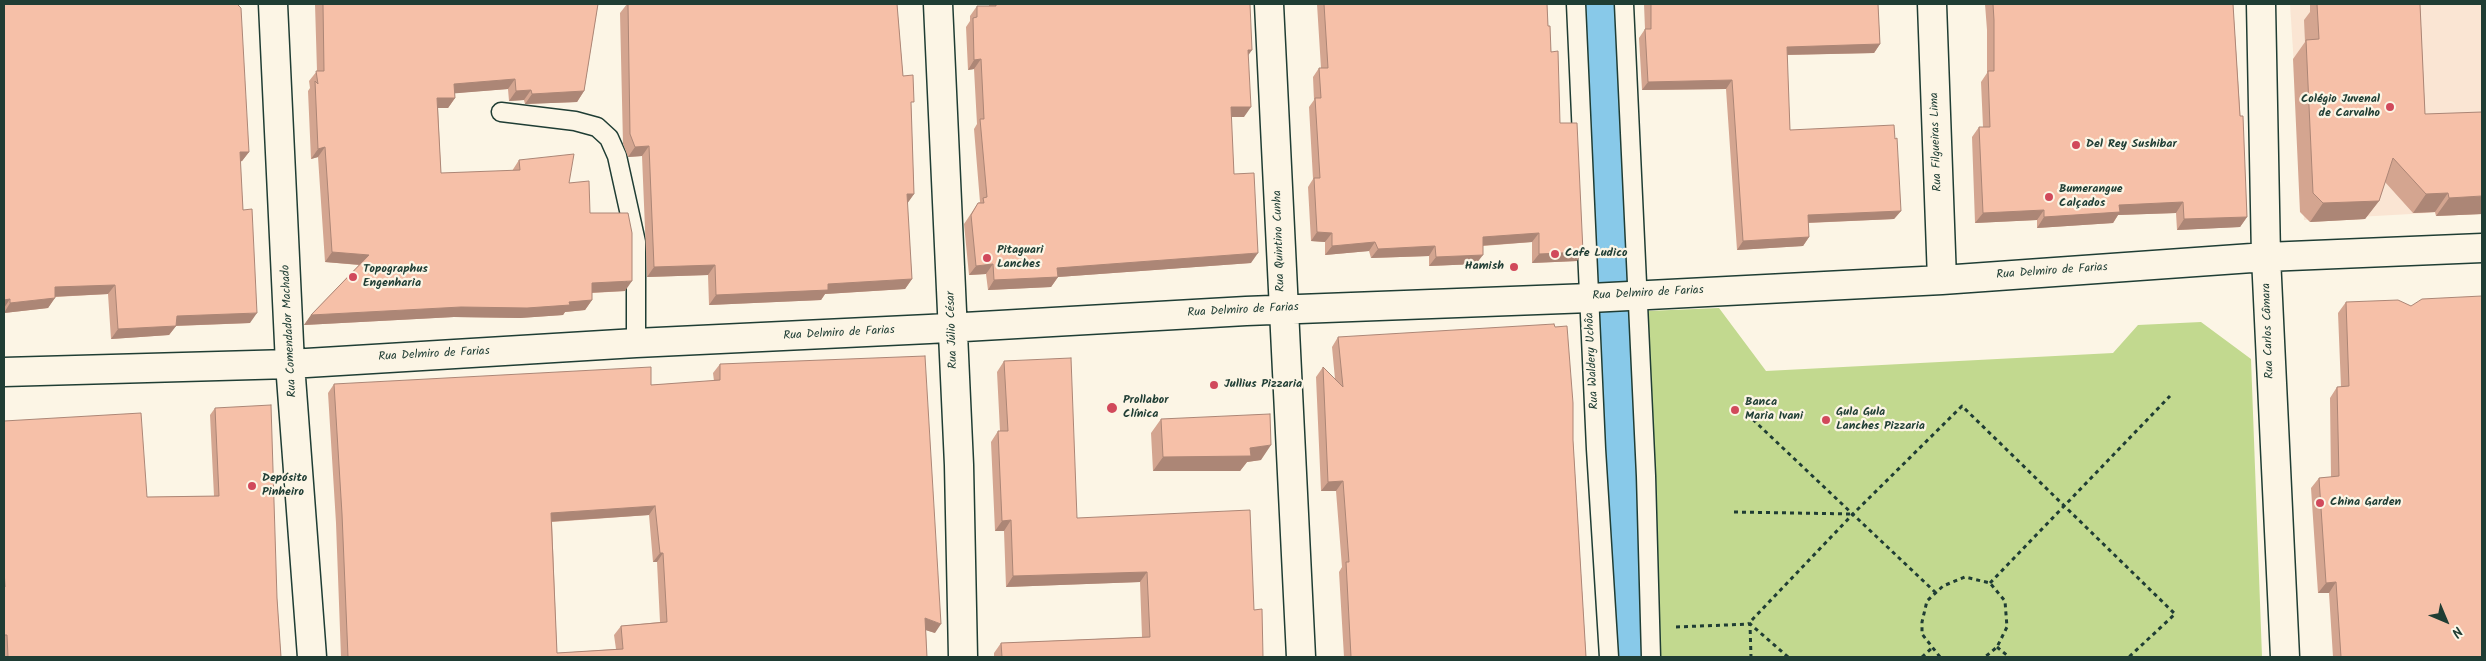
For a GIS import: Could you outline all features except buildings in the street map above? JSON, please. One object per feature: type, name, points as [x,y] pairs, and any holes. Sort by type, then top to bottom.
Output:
[{"type":"street","name":"Rua Comendador Machado","points":[[273,4],[290,364],[312,657]]},
{"type":"street","name":"Rua Júlio César","points":[[938,4],[953,328],[964,657]]},
{"type":"street","name":"Rua Quintino Cunha","points":[[1269,4],[1301,657]]},
{"type":"street","name":"Rua Filgueiras Lima","points":[[1932,4],[1942,280]]},
{"type":"street","name":"Rua Carlos Câmara","points":[[2261,4],[2266,257],[2286,657]]},
{"type":"street","name":"Rua Delmiro de Farias","points":[[4,372],[290,364],[636,343],[953,328],[1283,309],[1590,298],[1637,294],[1942,280],[2266,257],[2482,248]]},
{"type":"lane","name":"Rua Waldery Uchôa","points":[[1576,4],[1609,657]]},
{"type":"lane","points":[[1624,4],[1651,657]]},
{"type":"lane","points":[[501,112],[576,122],[597,127],[609,138],[617,156],[636,242],[636,343]]},
{"type":"path","points":[[1990,583],[2170,396]]},
{"type":"path","points":[[1751,657],[1750,624],[1853,514],[1962,406],[2175,614],[2128,657]]},
{"type":"path","points":[[1747,414],[1936,592]]},
{"type":"path","points":[[1734,512],[1853,514]]},
{"type":"path","points":[[1940,657],[1922,634],[1922,622],[1927,601],[1942,586],[1965,577],[1990,583],[2005,601],[2007,627],[1997,647],[1985,657]]},
{"type":"path","points":[[1650,628],[1750,624],[1788,657]]},
{"type":"path","points":[[1922,657],[1933,646]]},
{"type":"path","points":[[1997,647],[2009,657]]},
{"type":"shaded area","name":"Colégio Juvenal de Carvalho","points":[[2290,4],[2482,4],[2482,210],[2304,220]]},
{"type":"green space","points":[[1719,308],[1766,371],[2113,353],[2138,325],[2201,322],[2251,359],[2262,657],[1658,657],[1647,311]]},
{"type":"waterway","points":[[1599,4],[1614,266],[1612,278],[1630,657]]},
{"type":"place","name":"Colégio Juvenal de Carvalho","points":[[2390,107]]},
{"type":"place","name":"Del Rey Sushibar","points":[[2076,145]]},
{"type":"place","name":"Bumerangue Calçados","points":[[2049,197]]},
{"type":"place","name":"Cafe Ludico","points":[[1555,254]]},
{"type":"place","name":"Pitaguari Lanches","points":[[987,258]]},
{"type":"place","name":"Hamish","points":[[1514,267]]},
{"type":"place","name":"Topographus Engenharia","points":[[353,277]]},
{"type":"place","name":"Jullius Pizzaria","points":[[1214,385]]},
{"type":"place","name":"Prollabor Clínica","points":[[1112,408]]},
{"type":"place","name":"Banca Maria Ivani","points":[[1735,410]]},
{"type":"place","name":"Gula Gula Lanches Pizzaria","points":[[1826,420]]},
{"type":"place","name":"Depósito Pinheiro","points":[[252,486]]},
{"type":"place","name":"China Garden","points":[[2320,503]]}]
